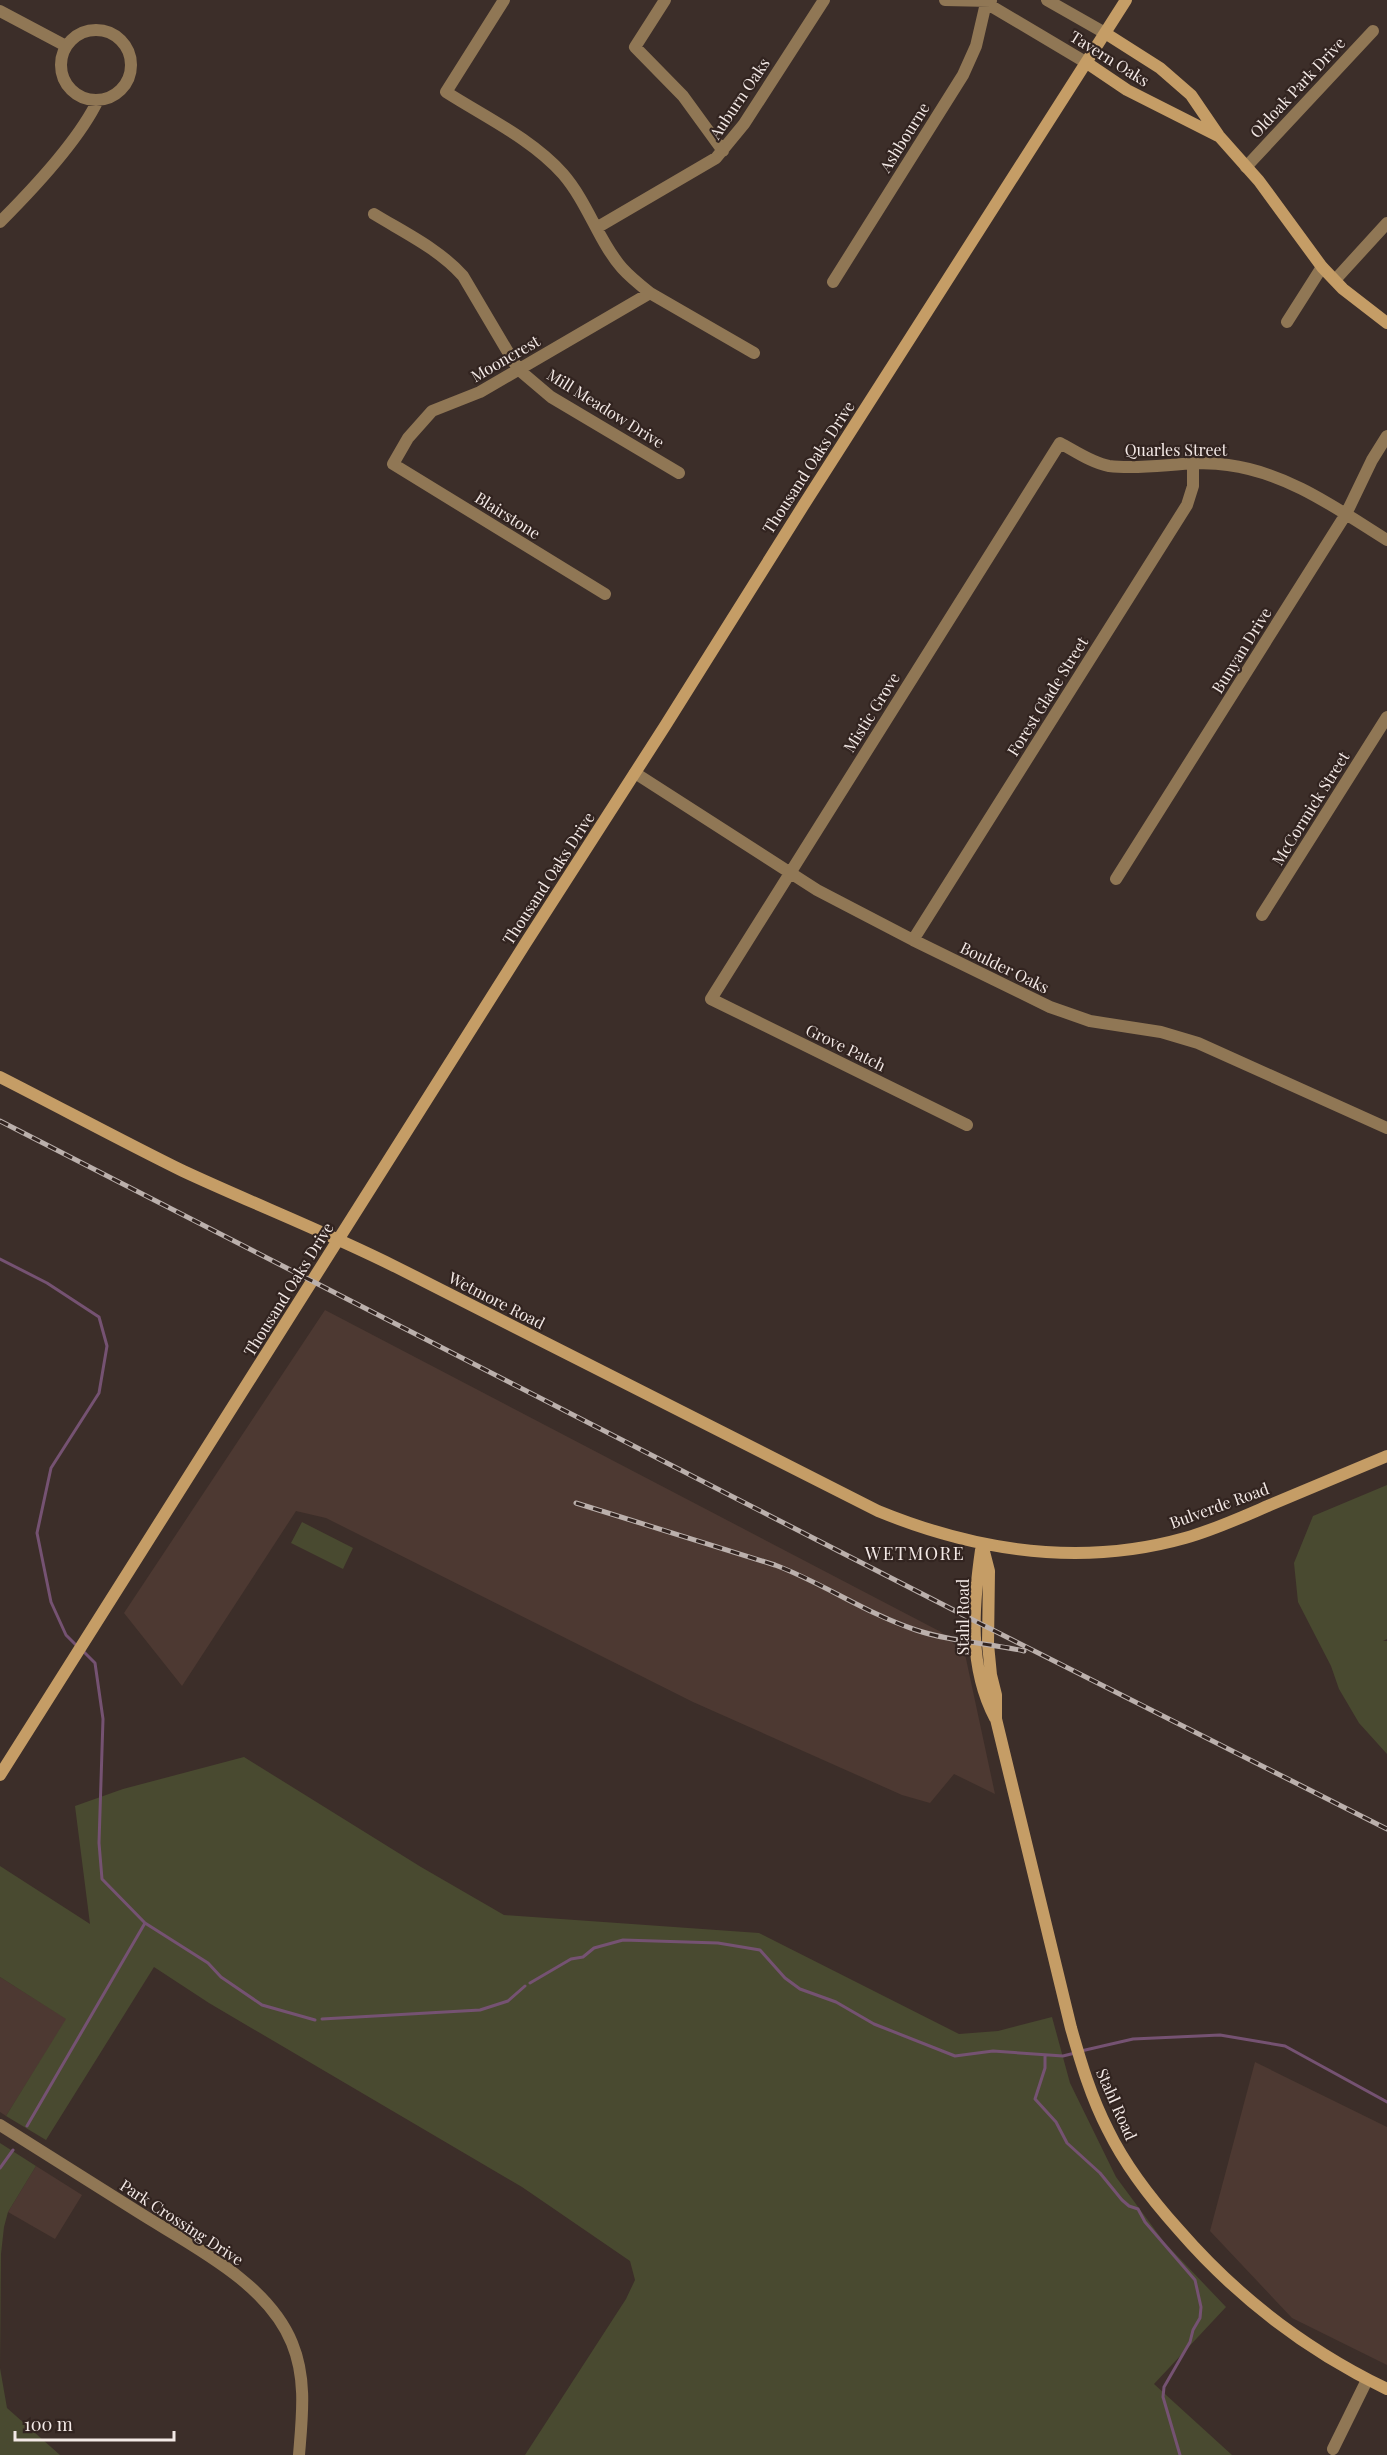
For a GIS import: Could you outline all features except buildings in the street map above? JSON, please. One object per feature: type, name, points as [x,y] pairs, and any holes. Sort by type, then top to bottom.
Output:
[{"type":"main road","name":"Thousand Oaks Drive","points":[[0,1775],[1126,0]]},
{"type":"main road","name":"Tavern Oaks","points":[[1104,33],[1160,68],[1191,95],[1219,136],[1259,181],[1323,267],[1335,280],[1387,323]]},
{"type":"main road","name":"Tavern Oaks","points":[[1087,63],[1127,90],[1219,136]]},
{"type":"main road","name":"Wetmore Road","points":[[0,1077],[183,1170],[274,1212],[340,1239],[878,1511],[929,1530],[982,1544]]},
{"type":"main road","name":"Bulverde Road","points":[[982,1544],[1026,1551],[1078,1553],[1108,1552],[1185,1538],[1233,1521],[1387,1456]]},
{"type":"main road","name":"Stahl Road","points":[[982,1544],[976,1581],[975,1642],[984,1695],[996,1719],[1071,2028],[1085,2078],[1101,2116],[1125,2159],[1161,2210],[1200,2253],[1273,2321],[1335,2363],[1387,2389]]},
{"type":"street","points":[[504,0],[446,92],[521,139],[548,159],[575,189],[621,267],[650,293],[754,353]]},
{"type":"street","points":[[665,0],[635,47],[660,70],[723,151]]},
{"type":"street","name":"Auburn Oaks","points":[[598,227],[705,167],[723,151],[744,124],[824,0]]},
{"type":"street","name":"Tavern Oaks","points":[[945,0],[991,1],[1087,63]]},
{"type":"street","name":"Tavern Oaks","points":[[1047,0],[1104,33]]},
{"type":"street","name":"Ashbourne","points":[[833,282],[963,75],[976,46],[991,1]]},
{"type":"street","points":[[0,11],[66,46]]},
{"type":"street","points":[[91,30],[111,33],[126,47],[131,67],[125,86],[117,93],[98,100],[77,95],[63,78],[62,56],[66,46],[81,33],[91,30]]},
{"type":"street","name":"Oldoak Park Drive","points":[[1246,167],[1373,31]]},
{"type":"street","points":[[0,222],[21,201],[79,132],[98,100]]},
{"type":"street","name":"Mill Meadow Drive","points":[[374,214],[454,265],[463,276],[518,369],[551,397],[679,473]]},
{"type":"street","points":[[1335,280],[1387,223]]},
{"type":"street","points":[[1287,322],[1323,267]]},
{"type":"street","name":"Mooncrest","points":[[393,465],[408,438],[432,411],[480,392],[650,293]]},
{"type":"street","name":"Bunyan Drive","points":[[1116,879],[1346,514],[1371,460],[1387,436]]},
{"type":"street","name":"Quarles Street","points":[[1060,443],[1109,465],[1145,467],[1225,464],[1275,475],[1310,492],[1387,540]]},
{"type":"street","name":"Mistic Grove","points":[[711,999],[1060,443]]},
{"type":"street","name":"Forest Glade Street","points":[[913,940],[1187,505],[1193,486],[1192,464]]},
{"type":"street","name":"Blairstone","points":[[393,465],[605,594]]},
{"type":"street","name":"McCormick Street","points":[[1262,915],[1387,717]]},
{"type":"street","name":"Boulder Oaks","points":[[635,773],[789,872],[913,940],[1059,1011],[1090,1021],[1161,1032],[1198,1043],[1387,1128]]},
{"type":"street","name":"Grove Patch","points":[[711,999],[967,1125]]},
{"type":"street","name":"Park Crossing Drive","points":[[0,2125],[224,2266],[268,2305],[285,2328],[299,2364],[303,2408],[299,2455]]},
{"type":"street","points":[[1333,2449],[1367,2380]]},
{"type":"shaded area","points":[[325,1310],[941,1632],[965,1654],[995,1794],[954,1774],[930,1803],[902,1795],[693,1702],[326,1518],[296,1511],[182,1686],[124,1613]]},
{"type":"shaded area","points":[[0,1977],[67,2019],[6,2116],[0,2112]]},
{"type":"shaded area","points":[[1255,2062],[1387,2127],[1387,2365],[1292,2318],[1210,2231]]},
{"type":"shaded area","points":[[36,2166],[82,2195],[55,2239],[8,2212]]},
{"type":"green space","points":[[1387,1485],[1387,1639],[1383,1641],[1387,1641],[1387,1754],[1359,1723],[1339,1689],[1331,1666],[1298,1602],[1294,1563],[1313,1516]]},
{"type":"green space","points":[[302,1522],[353,1548],[343,1569],[291,1543]]},
{"type":"green space","points":[[244,1757],[421,1867],[504,1915],[759,1933],[959,2034],[998,2031],[1052,2017],[1070,2083],[1116,2177],[1164,2242],[1226,2307],[1154,2384],[1232,2455],[525,2455],[626,2299],[635,2280],[630,2261],[522,2187],[209,2003],[154,1967],[46,2140],[6,2116],[66,2019],[0,1977],[0,1866],[90,1924],[75,1806],[123,1789]]},
{"type":"green space","points":[[0,2143],[36,2166],[8,2212],[4,2227],[1,2254],[0,2368]]},
{"type":"green space","points":[[0,2368],[7,2408],[60,2455],[0,2455]]},
{"type":"waterway","points":[[0,1259],[47,1283],[99,1317],[107,1346],[99,1393],[51,1468],[37,1533],[51,1602],[66,1635],[78,1647]]},
{"type":"waterway","points":[[83,1651],[95,1663],[103,1719],[99,1843],[102,1879],[145,1923],[208,1963],[221,1977],[262,2005],[315,2020]]},
{"type":"waterway","points":[[27,2126],[145,1923]]},
{"type":"waterway","points":[[530,1983],[571,1959],[583,1957],[594,1948],[623,1940],[718,1943],[760,1950],[785,1978],[800,1989],[836,2002],[874,2024],[955,2056],[993,2051],[1063,2056],[1075,2053]]},
{"type":"waterway","points":[[322,2019],[480,2010],[508,2001],[525,1986]]},
{"type":"waterway","points":[[1081,2051],[1133,2039],[1220,2035],[1285,2046],[1387,2102]]},
{"type":"waterway","points":[[1045,2055],[1045,2068],[1035,2099],[1056,2122],[1067,2143],[1100,2173],[1122,2200],[1138,2209],[1145,2222],[1195,2280],[1201,2307],[1200,2318],[1193,2330],[1190,2342],[1164,2387],[1163,2397],[1180,2455]]},
{"type":"waterway","points":[[0,2168],[13,2150]]},
{"type":"railway","points":[[0,1121],[975,1621],[1387,1829]]},
{"type":"railway","points":[[576,1503],[775,1565],[880,1616],[916,1630],[1024,1651]]},
{"type":"district","name":"WETMORE","points":[[915,1553]]}]
